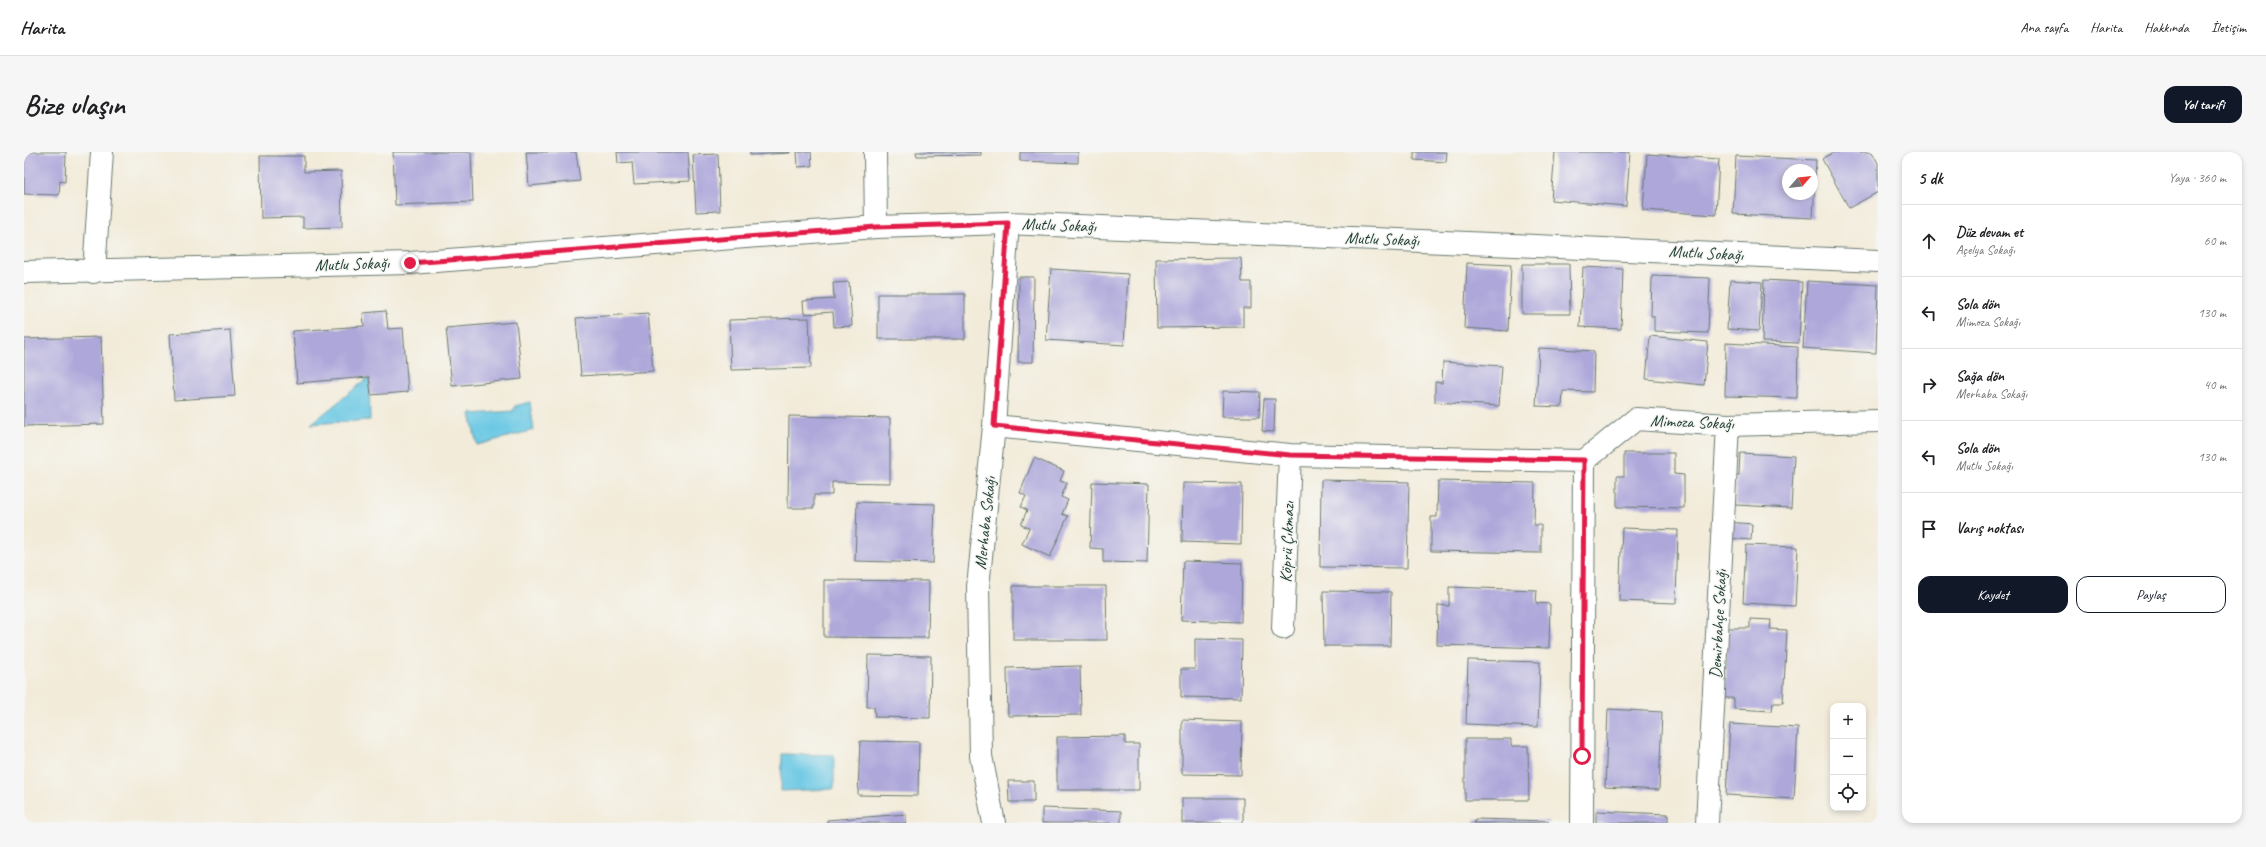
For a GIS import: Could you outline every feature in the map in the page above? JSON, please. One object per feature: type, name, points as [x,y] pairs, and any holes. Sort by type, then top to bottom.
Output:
[{"type":"street","points":[[94,272],[102,152]]},
{"type":"street","points":[[875,152],[876,227]]},
{"type":"street","name":"Mutlu Sokağı","points":[[24,272],[94,272],[410,263],[876,227],[1008,223],[1878,261]]},
{"type":"street","name":"Merhaba Sokağı","points":[[994,823],[981,756],[978,587],[994,426],[1008,223]]},
{"type":"street","name":"Mimoza Sokağı","points":[[1584,460],[1636,420],[1728,424],[1878,421]]},
{"type":"street","name":"Demirbahçe Sokağı","points":[[1707,823],[1728,424]]},
{"type":"street","points":[[994,426],[1290,455],[1584,460],[1582,823]]},
{"type":"street","name":"Köprü Çıkmazı","points":[[1284,628],[1290,455]]},
{"type":"water","points":[[369,377],[370,420],[311,424]]},
{"type":"water","points":[[530,402],[534,430],[477,445],[470,414],[513,411],[515,406]]},
{"type":"water","points":[[782,754],[834,755],[834,789],[781,791]]},
{"type":"building","points":[[24,152],[66,152],[65,182],[60,181],[59,195],[24,194]]},
{"type":"building","points":[[393,152],[471,152],[473,202],[395,205]]},
{"type":"building","points":[[526,152],[576,152],[580,181],[529,186]]},
{"type":"building","points":[[617,152],[688,152],[690,181],[634,184],[632,162],[618,163]]},
{"type":"building","points":[[750,152],[790,152],[790,153],[750,155]]},
{"type":"building","points":[[797,152],[811,152],[812,166],[798,167]]},
{"type":"building","points":[[916,152],[981,152],[981,155],[917,156]]},
{"type":"building","points":[[1020,152],[1078,152],[1078,163],[1020,161]]},
{"type":"building","points":[[1414,152],[1447,152],[1446,162],[1414,160]]},
{"type":"building","points":[[1555,152],[1630,152],[1626,206],[1551,200]]},
{"type":"building","points":[[1834,152],[1872,152],[1878,163],[1878,192],[1849,208],[1822,159]]},
{"type":"building","points":[[718,154],[720,211],[696,212],[693,155]]},
{"type":"building","points":[[1647,154],[1719,159],[1716,215],[1643,210]]},
{"type":"building","points":[[260,156],[304,156],[304,172],[341,171],[342,227],[303,228],[303,217],[261,218]]},
{"type":"building","points":[[1736,156],[1816,160],[1816,164],[1782,164],[1782,200],[1814,200],[1813,218],[1733,214]]},
{"type":"building","points":[[1241,258],[1242,282],[1251,282],[1251,308],[1243,308],[1243,327],[1157,328],[1156,259]]},
{"type":"building","points":[[1467,263],[1511,265],[1508,331],[1464,328]]},
{"type":"building","points":[[1522,264],[1569,264],[1570,314],[1522,314]]},
{"type":"building","points":[[1583,267],[1623,269],[1621,329],[1580,327]]},
{"type":"building","points":[[1051,269],[1128,274],[1124,345],[1046,340]]},
{"type":"building","points":[[1652,276],[1710,278],[1708,333],[1654,331],[1654,316],[1651,316]]},
{"type":"building","points":[[1019,277],[1034,277],[1033,362],[1018,362]]},
{"type":"building","points":[[1730,280],[1762,282],[1759,331],[1727,329]]},
{"type":"building","points":[[1764,280],[1802,282],[1799,343],[1762,342]]},
{"type":"building","points":[[1807,281],[1878,285],[1876,353],[1803,348]]},
{"type":"building","points":[[849,282],[852,326],[834,327],[833,312],[804,314],[803,301],[834,299],[833,283]]},
{"type":"building","points":[[878,294],[965,294],[965,339],[878,339]]},
{"type":"building","points":[[386,311],[388,329],[403,328],[408,392],[371,395],[369,377],[297,383],[293,331],[364,326],[363,313]]},
{"type":"building","points":[[648,313],[653,371],[581,376],[576,318]]},
{"type":"building","points":[[809,318],[811,368],[731,370],[729,320]]},
{"type":"building","points":[[516,322],[522,379],[452,386],[446,328]]},
{"type":"building","points":[[230,330],[235,396],[174,400],[170,334]]},
{"type":"building","points":[[1650,336],[1708,342],[1704,385],[1646,379]]},
{"type":"building","points":[[101,337],[104,424],[24,426],[24,339]]},
{"type":"building","points":[[1726,343],[1798,347],[1797,398],[1725,396]]},
{"type":"building","points":[[1539,348],[1594,351],[1593,392],[1563,391],[1562,407],[1536,406]]},
{"type":"building","points":[[1443,362],[1502,366],[1499,406],[1435,402],[1435,382],[1442,383]]},
{"type":"building","points":[[1223,391],[1260,392],[1259,417],[1222,417]]},
{"type":"building","points":[[1264,399],[1275,399],[1274,432],[1262,431]]},
{"type":"building","points":[[789,416],[890,418],[890,483],[832,482],[832,495],[814,495],[814,508],[788,508]]},
{"type":"building","points":[[1624,453],[1674,453],[1674,474],[1684,475],[1684,508],[1617,507],[1617,476],[1624,476]]},
{"type":"building","points":[[1740,453],[1794,456],[1791,508],[1735,505],[1736,475],[1739,475]]},
{"type":"building","points":[[1034,458],[1064,471],[1060,481],[1067,483],[1061,497],[1068,500],[1062,514],[1068,516],[1050,557],[1022,544],[1029,528],[1021,525],[1027,510],[1021,507],[1026,496],[1020,493]]},
{"type":"building","points":[[1321,480],[1409,482],[1407,568],[1320,567]]},
{"type":"building","points":[[1438,481],[1535,483],[1534,525],[1541,525],[1541,553],[1431,551],[1431,517],[1437,517]]},
{"type":"building","points":[[1092,482],[1149,484],[1147,563],[1103,562],[1103,549],[1090,548]]},
{"type":"building","points":[[1183,483],[1242,484],[1241,544],[1182,542]]},
{"type":"building","points":[[857,502],[935,504],[933,563],[855,561]]},
{"type":"building","points":[[1727,522],[1752,524],[1751,540],[1726,538]]},
{"type":"building","points":[[1622,528],[1678,530],[1676,603],[1619,601]]},
{"type":"building","points":[[1746,545],[1798,547],[1795,606],[1743,603]]},
{"type":"building","points":[[1183,561],[1242,563],[1241,622],[1181,620]]},
{"type":"building","points":[[824,580],[929,581],[928,638],[824,637]]},
{"type":"building","points":[[1013,586],[1106,586],[1107,640],[1013,640]]},
{"type":"building","points":[[1449,587],[1537,590],[1536,603],[1550,604],[1549,648],[1437,645],[1438,605],[1449,606]]},
{"type":"building","points":[[1323,591],[1391,592],[1390,646],[1324,646]]},
{"type":"building","points":[[1750,619],[1771,620],[1770,629],[1787,630],[1783,703],[1773,703],[1772,711],[1734,709],[1734,698],[1725,698],[1728,628],[1750,628]]},
{"type":"building","points":[[1195,639],[1242,640],[1241,698],[1181,697],[1181,669],[1195,669]]},
{"type":"building","points":[[868,655],[931,656],[930,718],[875,717],[874,707],[867,707]]},
{"type":"building","points":[[1468,660],[1540,662],[1538,727],[1466,724]]},
{"type":"building","points":[[1080,666],[1081,715],[1008,716],[1007,668]]},
{"type":"building","points":[[1608,709],[1662,712],[1659,790],[1605,787]]},
{"type":"building","points":[[1182,720],[1242,722],[1241,775],[1182,774]]},
{"type":"building","points":[[1730,724],[1798,728],[1794,799],[1726,795]]},
{"type":"building","points":[[1125,736],[1125,744],[1139,744],[1139,790],[1057,790],[1057,737]]},
{"type":"building","points":[[1465,739],[1511,739],[1511,746],[1528,746],[1529,800],[1465,800]]},
{"type":"building","points":[[860,741],[919,742],[918,796],[858,795]]},
{"type":"building","points":[[1008,781],[1034,781],[1034,802],[1009,802]]},
{"type":"building","points":[[1182,798],[1243,798],[1243,823],[1182,823]]},
{"type":"building","points":[[1042,808],[1121,811],[1121,823],[1042,823]]},
{"type":"building","points":[[1596,811],[1668,814],[1668,823],[1596,823]]},
{"type":"building","points":[[906,814],[906,823],[827,823],[827,820]]},
{"type":"building","points":[[1475,819],[1548,821],[1548,823],[1474,823]]},
{"type":"route","points":[[410,263],[876,227],[1008,223],[994,426],[1290,455],[1584,460],[1582,756]]}]
